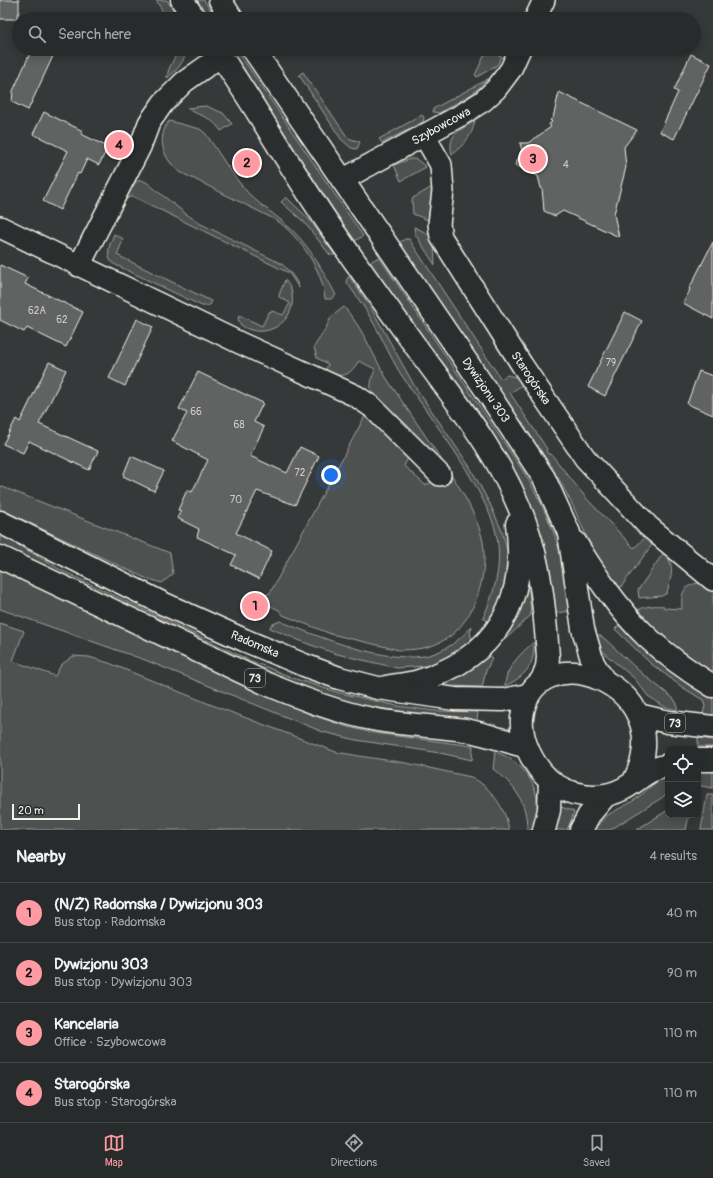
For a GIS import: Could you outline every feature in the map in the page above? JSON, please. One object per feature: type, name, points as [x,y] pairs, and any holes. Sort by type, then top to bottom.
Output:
[{"type":"main road","points":[[182,0],[190,12]]},
{"type":"main road","points":[[220,0],[228,12]]},
{"type":"main road","points":[[221,56],[311,199],[387,309],[454,398],[493,455],[513,493],[526,524],[541,581],[548,657],[547,667],[523,707],[522,725],[527,747],[538,767],[550,781],[566,790],[583,796],[606,795],[624,788],[651,770],[665,766]]},
{"type":"main road","name":"Dywizjonu 303","points":[[257,56],[482,384],[544,478],[569,533],[583,629],[593,663],[603,679]]},
{"type":"main road","points":[[378,688],[417,682],[437,675],[457,665],[480,649],[499,627],[507,614],[517,578],[520,540],[513,493]]},
{"type":"main road","name":"Radomska","points":[[0,522],[162,603],[244,640],[339,678],[378,688],[455,699],[503,700],[535,687]]},
{"type":"main road","points":[[569,533],[610,596],[643,633],[683,667],[713,686]]},
{"type":"main road","name":"73","points":[[0,557],[260,681],[306,700],[331,709],[376,719],[466,731],[527,747]]},
{"type":"main road","points":[[535,687],[558,675],[568,673],[589,675],[603,679],[625,695],[638,715],[643,733],[644,749],[642,763],[634,781]]},
{"type":"main road","name":"73","points":[[638,715],[668,722],[713,727]]},
{"type":"main road","points":[[701,760],[713,760]]},
{"type":"main road","points":[[544,830],[549,810],[550,781]]},
{"type":"main road","points":[[581,830],[589,815],[606,795]]},
{"type":"street","points":[[538,12],[544,0]]},
{"type":"street","points":[[79,266],[140,147],[149,123],[163,103],[184,82],[215,56]]},
{"type":"street","name":"Szybowcowa","points":[[342,180],[461,116],[483,102],[496,89],[511,69],[517,56]]},
{"type":"street","name":"Starogórska","points":[[424,135],[441,165],[443,191],[439,224],[441,237],[522,365],[585,458],[648,526],[713,580]]},
{"type":"street","points":[[0,227],[240,343],[356,396],[372,407],[440,475]]},
{"type":"shaded area","points":[[156,0],[167,0],[175,12],[163,12]]},
{"type":"shaded area","points":[[197,0],[204,0],[212,12],[205,12]]},
{"type":"shaded area","points":[[175,56],[185,56],[180,65],[167,78],[168,71]]},
{"type":"shaded area","points":[[235,56],[241,56],[363,236],[353,242],[298,161]]},
{"type":"shaded area","points":[[484,56],[502,57],[497,65],[477,77],[475,75]]},
{"type":"shaded area","points":[[303,72],[348,138],[360,142],[357,149],[351,148],[341,139],[299,75]]},
{"type":"shaded area","points":[[488,79],[472,94],[439,113],[433,112],[433,109]]},
{"type":"shaded area","points":[[206,106],[223,113],[232,124],[221,131],[209,119],[187,108]]},
{"type":"shaded area","points":[[422,115],[424,117],[423,122],[382,143],[379,139]]},
{"type":"shaded area","points":[[169,121],[200,129],[206,134],[249,194],[286,224],[305,244],[336,295],[331,299],[325,299],[320,277],[315,265],[301,244],[285,227],[276,220],[180,172],[174,167],[166,155],[162,142],[165,128]]},
{"type":"shaded area","points":[[475,121],[467,140],[452,154],[451,142],[453,137],[460,130]]},
{"type":"shaded area","points":[[410,159],[416,159],[426,167],[401,181],[394,165]]},
{"type":"shaded area","points":[[141,180],[146,182],[201,224],[282,264],[290,272],[299,288],[289,273],[132,196],[124,200],[132,185]]},
{"type":"shaded area","points":[[434,186],[428,220],[413,214],[413,198]]},
{"type":"shaded area","points":[[286,197],[309,219],[335,255],[330,255],[304,222],[281,202]]},
{"type":"shaded area","points":[[414,227],[429,235],[433,241],[435,265],[415,234]]},
{"type":"shaded area","points":[[114,234],[123,240],[117,255],[211,301],[211,304],[202,306],[112,263],[109,252]]},
{"type":"shaded area","points":[[405,239],[409,239],[501,379],[507,375],[520,378],[524,384],[510,393],[547,449],[546,451],[548,454],[551,454],[587,499],[634,548],[647,536],[654,542],[618,591],[596,557],[560,481],[399,243]]},
{"type":"shaded area","points":[[379,257],[523,471],[536,493],[551,526],[563,562],[572,611],[556,613],[551,577],[543,541],[532,507],[517,474],[476,410],[368,263]]},
{"type":"shaded area","points":[[349,276],[370,306],[414,385],[470,467],[490,504],[502,531],[508,553],[507,576],[504,591],[491,623],[483,618],[497,577],[499,556],[495,529],[491,518],[466,468],[400,373],[370,317],[346,281]]},
{"type":"shaded area","points":[[285,280],[291,290],[292,304],[284,321],[269,330],[259,331],[250,330],[241,325],[238,319],[239,315],[262,326],[269,312],[272,311],[283,315],[290,303],[279,297]]},
{"type":"shaded area","points":[[344,307],[360,329],[387,379],[449,470],[468,503],[482,537],[484,547],[484,567],[480,588],[473,608],[454,633],[447,639],[430,646],[410,650],[399,650],[331,634],[283,615],[279,610],[256,599],[270,593],[365,416],[409,456],[404,466],[425,485],[435,481],[372,395],[371,385],[375,369],[359,361],[352,370],[345,375],[336,375],[325,372],[328,364],[317,358],[314,347],[331,317]]},
{"type":"shaded area","points":[[0,486],[170,553],[173,574],[162,583],[143,577],[0,509]]},
{"type":"shaded area","points":[[0,534],[61,570],[247,659],[296,679],[336,692],[398,706],[435,711],[478,712],[477,721],[367,706],[342,700],[284,681],[0,548]]},
{"type":"shaded area","points":[[664,552],[670,562],[672,572],[667,593],[662,596],[639,598],[638,590]]},
{"type":"shaded area","points":[[0,568],[309,714],[348,727],[374,733],[473,746],[472,760],[440,753],[356,740],[323,732],[145,660],[0,609]]},
{"type":"shaded area","points":[[698,583],[704,584],[713,590],[713,677],[681,655],[635,612],[641,608],[653,606],[682,609],[682,595],[689,586]]},
{"type":"shaded area","points":[[524,589],[529,591],[531,615],[508,637],[504,634]]},
{"type":"shaded area","points":[[280,621],[354,648],[394,656],[413,657],[436,653],[453,644],[472,626],[470,633],[473,643],[444,661],[425,666],[397,668],[337,654],[270,628],[271,625]]},
{"type":"shaded area","points":[[0,623],[24,631],[13,661],[55,676],[61,665],[73,656],[89,657],[109,663],[212,705],[336,752],[406,763],[471,777],[485,787],[496,799],[505,814],[509,830],[0,830]]},
{"type":"shaded area","points":[[621,623],[686,680],[713,699],[713,715],[703,714],[705,706],[703,700],[682,687],[650,663],[615,629]]},
{"type":"shaded area","points":[[594,635],[599,635],[605,639],[638,670],[674,699],[677,704],[677,710],[665,707],[648,696],[634,678],[605,654],[598,645]]},
{"type":"shaded area","points":[[534,642],[533,657],[528,669],[519,678],[505,686],[511,667],[524,651]]},
{"type":"shaded area","points":[[487,654],[492,658],[486,671],[482,687],[445,686],[441,684]]},
{"type":"shaded area","points":[[698,738],[713,740],[713,747],[698,746]]},
{"type":"shaded area","points":[[495,752],[517,764],[532,783],[537,799],[533,830],[527,830],[525,811],[518,795],[508,781],[493,769]]},
{"type":"shaded area","points":[[701,771],[713,771],[713,788],[701,786]]},
{"type":"shaded area","points":[[664,778],[665,795],[663,797],[610,830],[595,830],[609,815],[631,802]]},
{"type":"shaded area","points":[[707,795],[713,795],[713,830],[701,830]]},
{"type":"shaded area","points":[[561,807],[573,811],[574,813],[567,830],[552,830],[558,808]]},
{"type":"shaded area","points":[[665,812],[665,818],[688,818],[686,830],[636,830]]},
{"type":"building","points":[[0,0],[19,0],[19,12],[12,12],[12,19],[0,19]]},
{"type":"building","points":[[29,56],[53,56],[28,110],[12,102],[13,91]]},
{"type":"building","points":[[690,56],[695,56],[711,64],[674,139],[660,132],[678,92],[674,90]]},
{"type":"building","points":[[559,92],[637,130],[624,147],[626,167],[614,214],[619,237],[563,211],[555,216],[544,211],[542,188],[538,176],[515,165],[522,150],[520,143],[528,143],[551,127],[549,124],[552,122],[550,120],[553,118]]},
{"type":"building","points":[[44,112],[83,131],[81,134],[108,147],[99,165],[87,159],[80,174],[78,173],[60,210],[43,201],[68,151],[33,134]]},
{"type":"building","points":[[713,242],[713,319],[683,303]]},
{"type":"building","points":[[0,265],[28,278],[25,284],[83,312],[66,347],[27,328],[24,332],[0,320]]},
{"type":"building","points":[[625,312],[642,321],[605,396],[588,387]]},
{"type":"building","points":[[137,319],[153,327],[125,386],[109,378]]},
{"type":"building","points":[[49,362],[66,370],[39,424],[98,451],[89,470],[29,441],[23,453],[3,444],[16,419],[20,422]]},
{"type":"building","points":[[699,371],[713,376],[713,415],[687,404]]},
{"type":"building","points":[[198,372],[263,403],[254,422],[264,427],[250,456],[287,473],[300,447],[319,456],[295,505],[257,491],[236,533],[272,551],[259,579],[231,565],[236,555],[197,537],[199,529],[177,518],[181,511],[178,510],[187,490],[192,492],[208,460],[172,441],[187,413],[179,409]]},
{"type":"building","points":[[131,456],[164,471],[154,491],[123,476]]},
{"type":"place","name":"Starogórska","points":[[119,145]]},
{"type":"place","name":"Kancelaria","points":[[533,159]]},
{"type":"place","name":"Dywizjonu 303","points":[[247,163]]},
{"type":"place","name":"(N/Ż) Radomska / Dywizjonu 303","points":[[255,606]]}]
